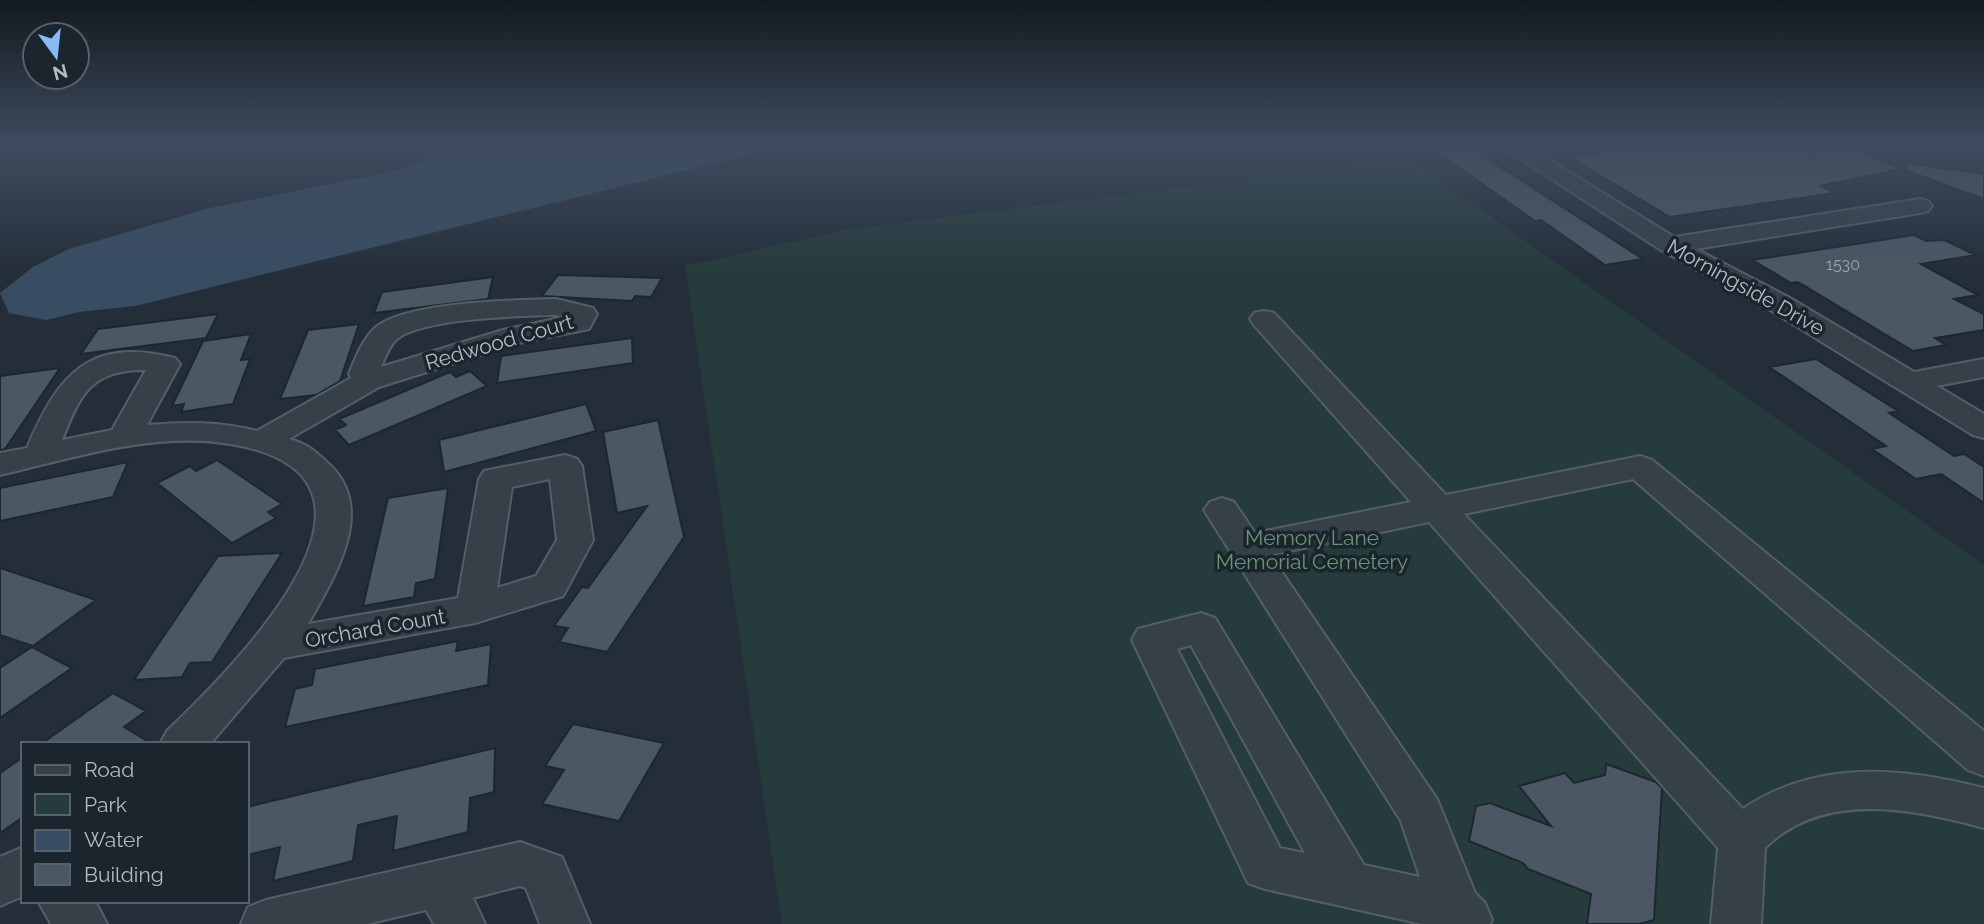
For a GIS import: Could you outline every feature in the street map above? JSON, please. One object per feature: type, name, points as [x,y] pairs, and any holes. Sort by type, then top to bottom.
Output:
[{"type":"street","name":"Morningside Drive","points":[[1578,187],[1670,245],[1780,304],[1984,428]]},
{"type":"street","points":[[1670,245],[1920,206]]},
{"type":"street","name":"Redwood Court","points":[[265,440],[368,381],[513,336],[579,323],[583,314],[556,307],[516,308],[410,320],[386,334],[371,355],[364,374],[368,381]]},
{"type":"street","points":[[1264,319],[1742,841]]},
{"type":"street","points":[[40,455],[54,419],[86,373],[114,364],[150,360],[165,364],[124,437]]},
{"type":"street","points":[[1910,382],[1984,368]]},
{"type":"street","points":[[0,464],[124,437],[230,434],[265,440],[299,452],[317,467],[331,486],[336,508],[331,544],[310,591],[274,645],[223,706],[185,742]]},
{"type":"street","points":[[1246,547],[1640,467],[1984,757]]},
{"type":"street","points":[[1222,510],[1421,813],[1464,916]]},
{"type":"street","name":"Orchard Count","points":[[274,645],[475,609]]},
{"type":"street","points":[[1349,885],[1201,628],[1152,640],[1265,867],[1349,885],[1464,916]]},
{"type":"street","points":[[1736,924],[1742,841],[1775,813],[1822,794],[1878,788],[1929,793],[1984,808]]},
{"type":"street","points":[[266,924],[450,904],[520,864],[545,873],[565,924]]},
{"type":"street","points":[[0,883],[21,870]]},
{"type":"street","points":[[65,903],[82,924]]},
{"type":"green space","name":"Memory Lane Memorial Cemetery","points":[[1184,187],[1449,187],[1984,565],[1984,924],[782,924],[685,266],[850,229]]},
{"type":"water","points":[[314,187],[618,187],[135,306],[79,312],[46,320],[9,313],[0,293],[33,267],[69,249],[210,208]]},
{"type":"building","points":[[1487,187],[1532,187],[1643,259],[1605,265],[1541,220],[1535,221]]},
{"type":"building","points":[[1620,187],[1823,187],[1835,193],[1670,217]]},
{"type":"building","points":[[1952,187],[1984,187],[1984,199]]},
{"type":"building","points":[[1914,235],[1926,241],[1944,240],[1976,255],[1921,264],[1978,295],[1954,299],[1984,314],[1984,330],[1935,338],[1946,345],[1913,351],[1798,282],[1791,283],[1752,260]]},
{"type":"building","points":[[558,275],[662,278],[651,297],[635,296],[632,301],[542,296]]},
{"type":"building","points":[[493,277],[488,299],[374,313],[382,292]]},
{"type":"building","points":[[218,314],[206,338],[81,354],[98,329]]},
{"type":"building","points":[[359,324],[340,381],[316,395],[280,399],[308,330]]},
{"type":"building","points":[[251,334],[241,360],[250,359],[233,404],[181,412],[184,404],[172,406],[203,341]]},
{"type":"building","points":[[632,338],[633,363],[497,383],[501,356]]},
{"type":"building","points":[[1816,359],[1898,411],[1889,413],[1954,456],[1964,454],[1984,467],[1984,503],[1941,474],[1916,479],[1872,449],[1886,446],[1769,367]]},
{"type":"building","points":[[60,368],[5,449],[0,450],[0,376]]},
{"type":"building","points":[[470,371],[487,386],[349,445],[335,430],[346,425],[339,419],[450,372],[456,377]]},
{"type":"building","points":[[586,404],[596,431],[444,472],[439,440]]},
{"type":"building","points":[[658,420],[684,537],[607,652],[559,642],[568,628],[554,626],[582,587],[588,588],[647,506],[617,513],[603,432]]},
{"type":"building","points":[[217,460],[282,504],[268,512],[276,518],[232,543],[157,483],[190,466],[196,471]]},
{"type":"building","points":[[128,462],[113,497],[0,521],[0,488]]},
{"type":"building","points":[[448,488],[435,579],[416,583],[414,597],[363,606],[388,498]]},
{"type":"building","points":[[282,553],[212,662],[190,663],[182,677],[134,680],[218,556]]},
{"type":"building","points":[[0,568],[96,600],[33,646],[0,635]]},
{"type":"building","points":[[458,641],[456,651],[491,644],[488,685],[285,727],[295,689],[312,685],[315,669]]},
{"type":"building","points":[[32,647],[72,668],[0,718],[0,668]]},
{"type":"building","points":[[113,693],[146,711],[124,727],[149,742],[44,742]]},
{"type":"building","points":[[573,724],[664,743],[619,821],[542,804],[564,770],[545,766]]},
{"type":"building","points":[[495,748],[494,792],[470,798],[468,832],[393,851],[397,816],[358,825],[353,861],[273,881],[280,847],[248,855],[248,807]]},
{"type":"building","points":[[21,758],[21,818],[0,833],[0,773]]},
{"type":"building","points":[[1606,764],[1656,782],[1662,788],[1654,920],[1639,924],[1587,924],[1591,894],[1528,869],[1523,863],[1469,841],[1476,806],[1490,803],[1551,826],[1519,786],[1565,773],[1574,783],[1605,775]]}]
